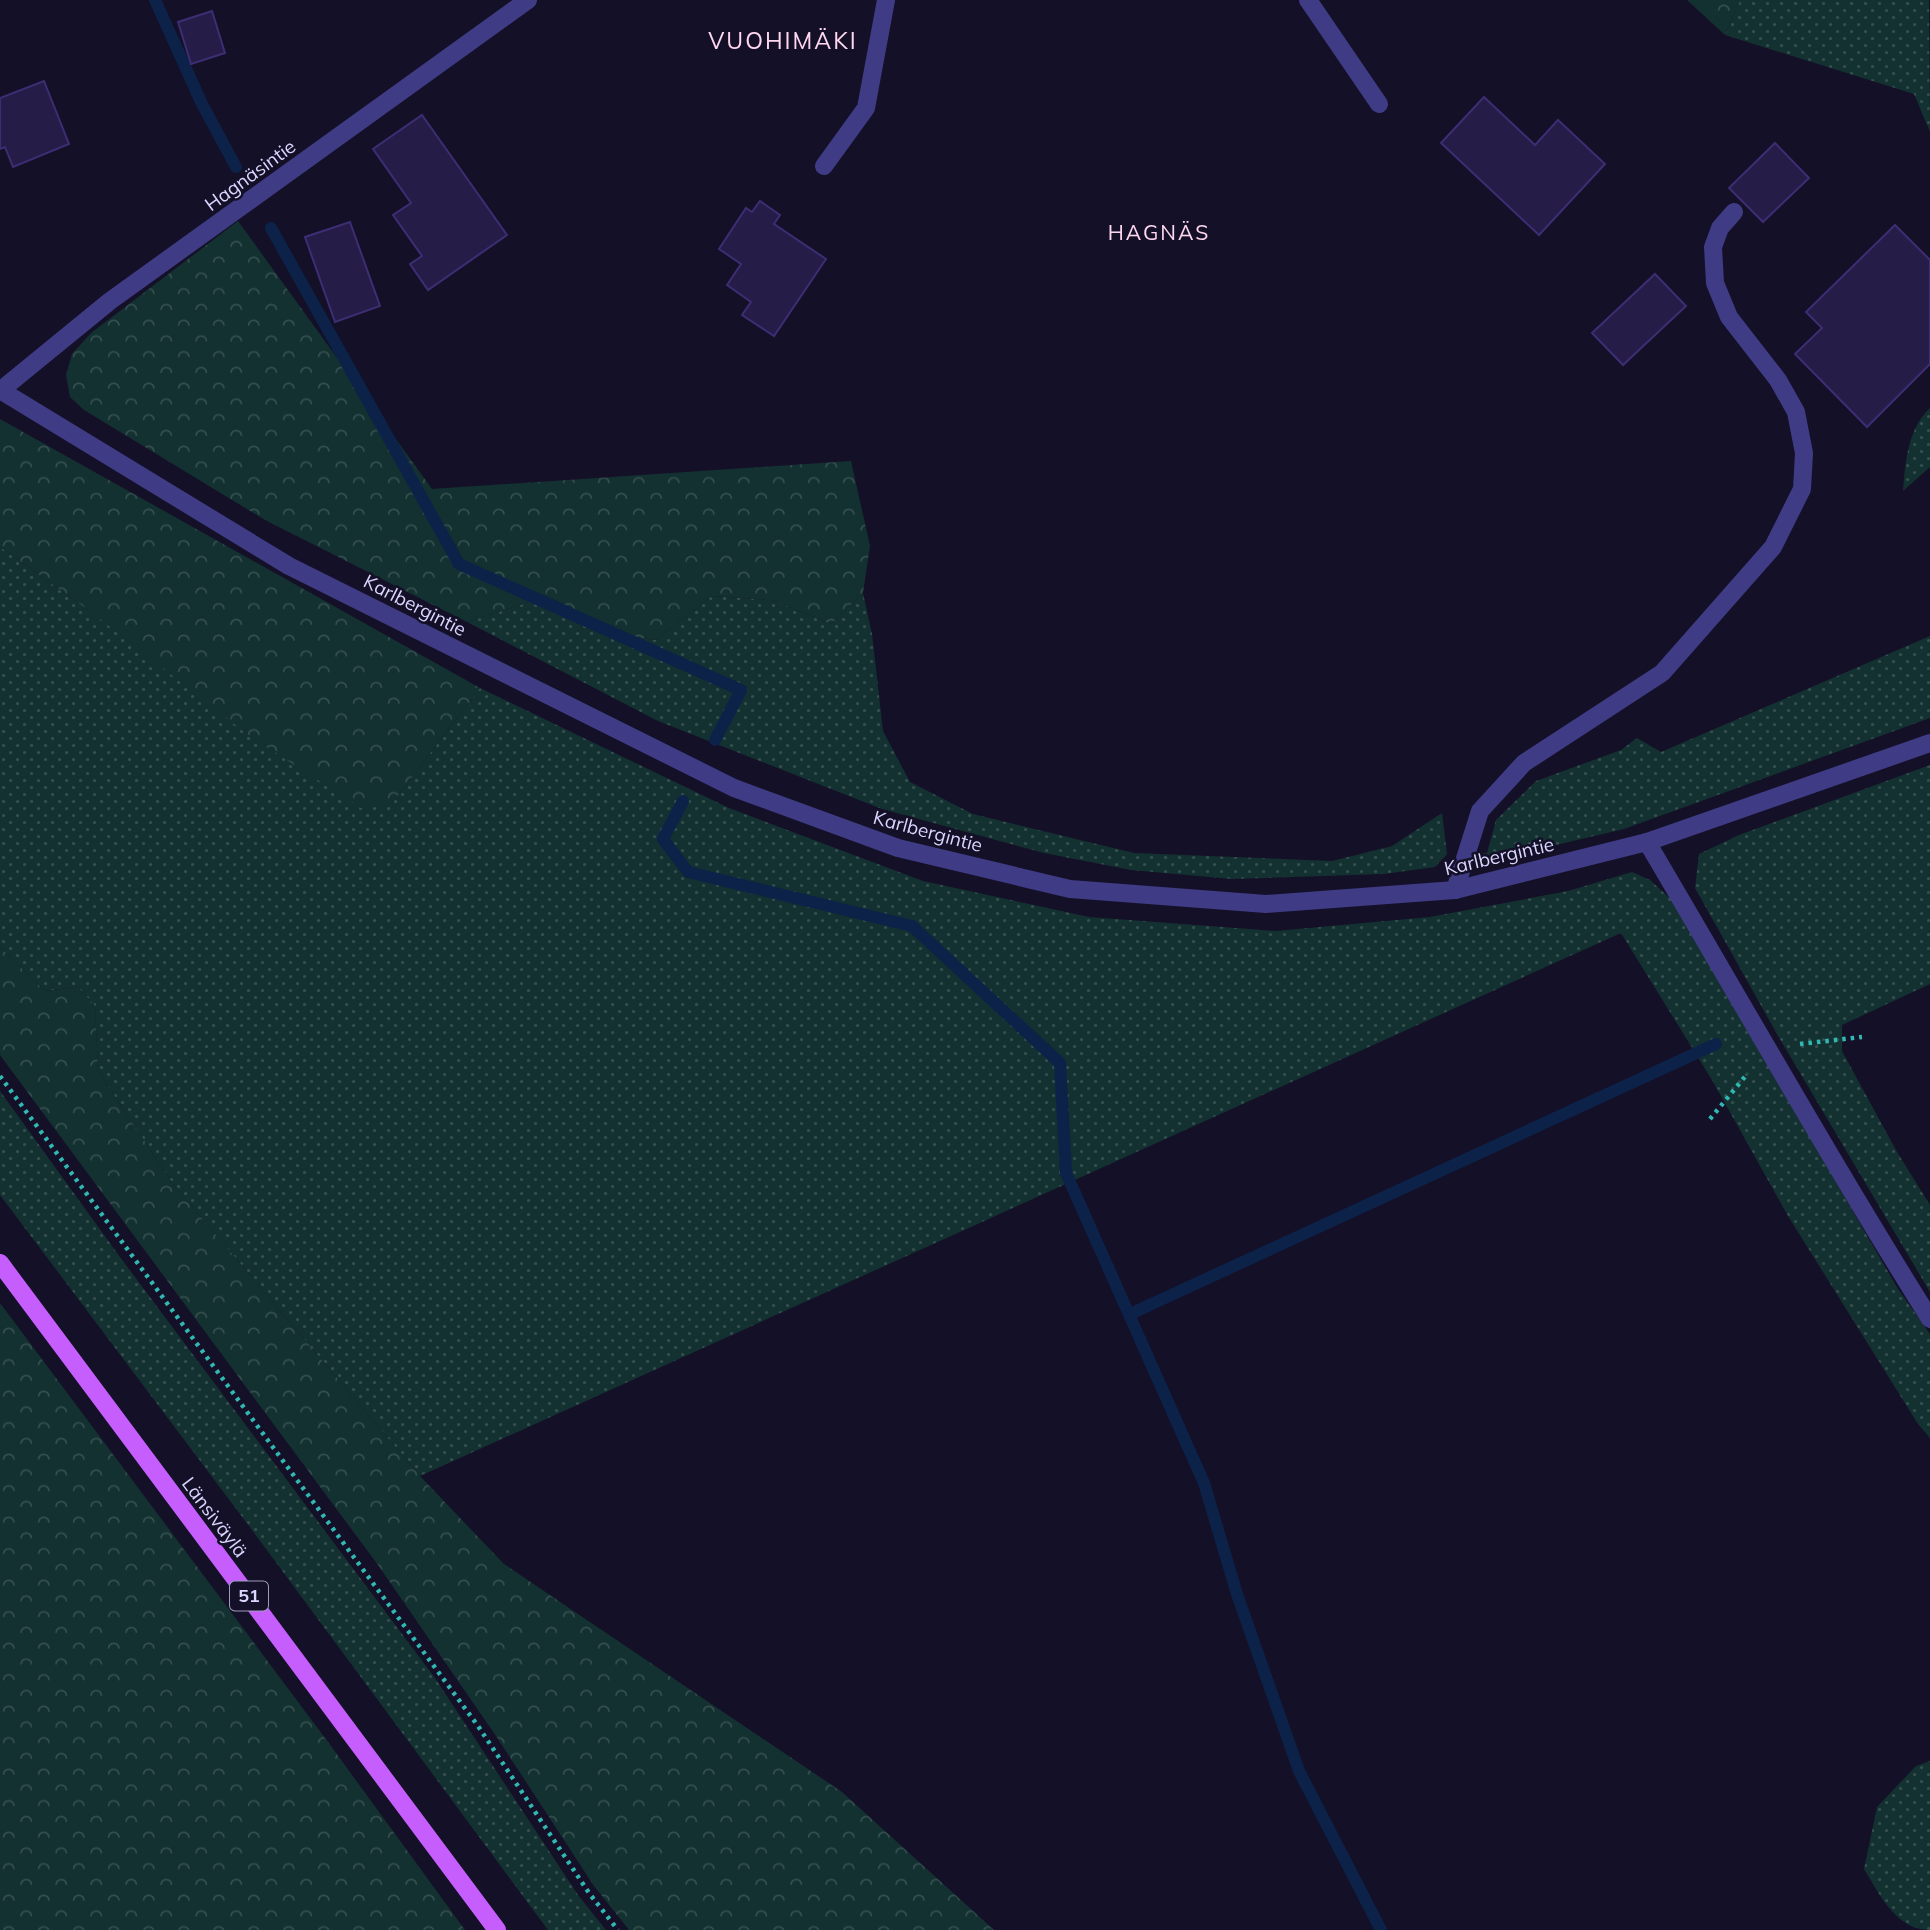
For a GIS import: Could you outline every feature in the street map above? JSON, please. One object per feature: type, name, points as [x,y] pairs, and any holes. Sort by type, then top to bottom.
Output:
[{"type":"main road","name":"Länsiväylä","points":[[0,1263],[497,1930]]},
{"type":"street","name":"Hagnäsintie","points":[[0,390],[110,301],[528,0]]},
{"type":"street","points":[[824,166],[866,108],[886,0]]},
{"type":"street","points":[[1308,0],[1379,104]]},
{"type":"street","points":[[1455,890],[1480,811],[1524,763],[1662,673],[1773,547],[1802,489],[1804,453],[1796,412],[1778,380],[1729,317],[1715,283],[1713,247],[1720,228],[1734,212]]},
{"type":"street","name":"Karlbergintie","points":[[0,390],[289,566],[734,788],[898,848],[1070,889],[1266,904],[1455,890],[1647,842],[1930,743]]},
{"type":"street","points":[[1647,842],[1845,1182],[1930,1320]]},
{"type":"path","points":[[0,1076],[478,1726],[589,1893],[618,1930]]},
{"type":"green space","points":[[1687,0],[1737,0],[1739,3],[1725,35]]},
{"type":"green space","points":[[1737,0],[1929,0],[1930,132],[1914,94],[1725,35],[1739,3]]},
{"type":"green space","points":[[238,221],[432,489],[851,461],[870,546],[863,593],[831,624],[772,600],[712,596],[656,640],[619,635],[548,596],[467,622],[265,520],[84,410],[70,397],[66,375],[72,354],[91,333]]},
{"type":"green space","points":[[1930,408],[1930,467],[1903,491],[1912,436]]},
{"type":"green space","points":[[0,419],[480,688],[393,802],[361,808],[251,737],[91,612],[0,547]]},
{"type":"green space","points":[[0,547],[91,612],[393,802],[480,688],[729,808],[923,881],[1089,917],[1276,931],[1430,917],[1568,891],[1632,872],[1650,880],[1673,901],[1898,1289],[1930,1334],[1930,1438],[1918,1424],[1788,1216],[1712,1080],[1621,933],[420,1476],[173,1184],[98,1071],[95,1006],[78,987],[45,991],[0,947]]},
{"type":"green space","points":[[863,593],[872,634],[883,731],[910,782],[973,814],[1134,853],[1332,861],[1392,846],[1442,813],[1447,854],[1435,867],[1384,874],[1232,879],[1131,870],[1044,853],[882,809],[658,721],[467,622],[548,596],[619,635],[656,640],[712,596],[772,600],[831,624]]},
{"type":"green space","points":[[1930,636],[1930,718],[1624,829],[1480,863],[1479,854],[1487,853],[1496,820],[1536,781],[1621,750],[1637,738],[1661,752]]},
{"type":"green space","points":[[1930,765],[1930,984],[1842,1025],[1842,1051],[1897,1152],[1930,1205],[1930,1292],[1777,1034],[1695,888],[1699,854],[1739,835]]},
{"type":"green space","points":[[0,947],[45,991],[78,987],[95,1006],[98,1071],[173,1184],[420,1476],[504,1564],[842,1792],[994,1930],[629,1930],[594,1886],[496,1736],[378,1565],[0,1055]]},
{"type":"green space","points":[[0,1091],[120,1257],[435,1678],[578,1895],[606,1930],[548,1930],[0,1195]]},
{"type":"green space","points":[[0,1303],[331,1746],[465,1930],[0,1930]]},
{"type":"green space","points":[[1930,1761],[1930,1930],[1918,1928],[1898,1918],[1864,1869],[1877,1807],[1916,1766]]},
{"type":"building","points":[[212,11],[225,53],[191,64],[178,22]]},
{"type":"building","points":[[44,81],[69,144],[13,167],[5,147],[0,149],[0,98]]},
{"type":"building","points":[[1484,97],[1535,145],[1558,120],[1605,164],[1539,235],[1441,143]]},
{"type":"building","points":[[422,115],[507,235],[428,290],[410,264],[422,256],[393,215],[411,203],[373,149]]},
{"type":"building","points":[[1775,143],[1809,178],[1763,222],[1729,188]]},
{"type":"building","points":[[760,201],[780,215],[774,224],[826,259],[774,336],[742,315],[751,302],[727,285],[741,264],[719,249],[746,208],[752,212]]},
{"type":"building","points":[[350,222],[380,306],[335,322],[305,237]]},
{"type":"building","points":[[1895,225],[1930,260],[1930,364],[1867,427],[1795,354],[1822,328],[1806,312]]},
{"type":"building","points":[[1655,274],[1686,306],[1623,365],[1592,333]]},
{"type":"waterway","points":[[155,0],[202,104],[236,167]]},
{"type":"waterway","points":[[271,228],[459,564],[741,690],[715,740]]},
{"type":"waterway","points":[[683,801],[663,839],[688,872],[912,926],[1060,1063],[1066,1173],[1204,1483],[1237,1594],[1299,1771],[1381,1930]]},
{"type":"waterway","points":[[1130,1314],[1716,1044]]},
{"type":"district","name":"VUOHIMÄKI","points":[[783,41]]},
{"type":"district","name":"HAGNÄS","points":[[1159,233]]}]
